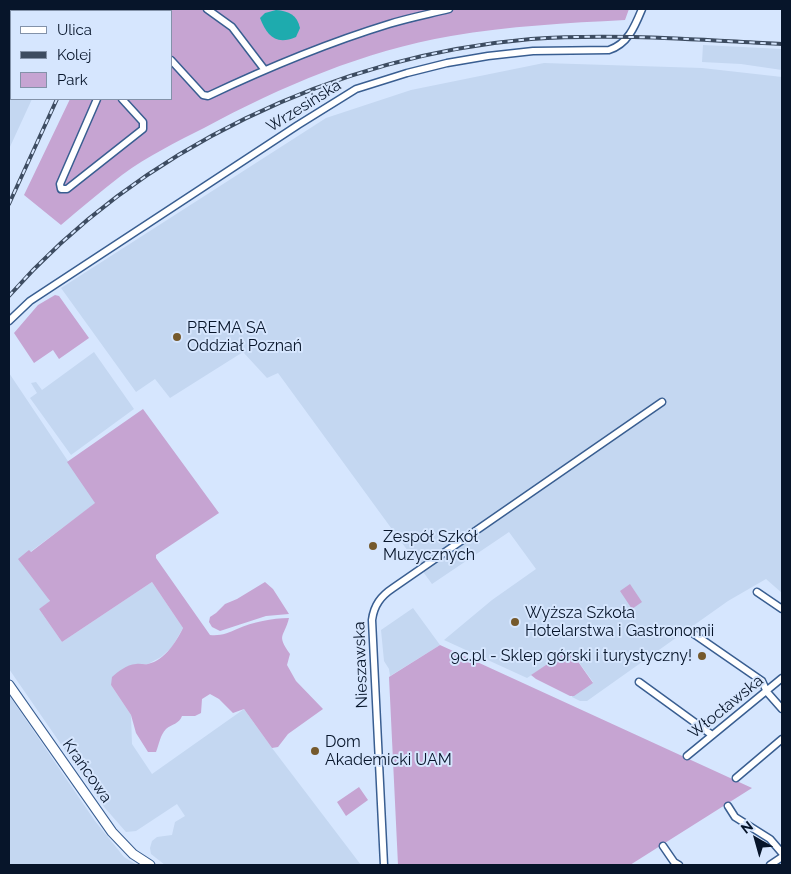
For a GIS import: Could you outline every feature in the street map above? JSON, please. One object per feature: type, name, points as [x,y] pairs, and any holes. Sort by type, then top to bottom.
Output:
[{"type":"street","points":[[207,9],[232,27],[264,69]]},
{"type":"street","points":[[172,61],[205,96],[264,69],[390,23],[448,9]]},
{"type":"street","name":"Wrzesińska","points":[[9,321],[30,302],[56,284],[298,124],[356,89],[406,73],[447,63],[533,52],[609,50],[616,48],[628,37],[642,9]]},
{"type":"street","points":[[97,100],[60,184],[62,189],[67,189],[143,130],[143,122],[123,100]]},
{"type":"street","name":"Nieszawska","points":[[384,865],[372,620],[378,601],[385,594],[662,402]]},
{"type":"street","points":[[757,592],[782,609]]},
{"type":"street","points":[[694,634],[762,681],[767,692],[782,709]]},
{"type":"street","name":"Włocławska","points":[[687,756],[782,678]]},
{"type":"street","points":[[639,682],[712,735]]},
{"type":"street","name":"Krańcowa","points":[[9,685],[112,832],[133,854],[150,865]]},
{"type":"street","points":[[736,778],[782,739]]},
{"type":"street","points":[[728,806],[735,817],[770,840],[782,853]]},
{"type":"street","points":[[664,846],[674,862],[679,865]]},
{"type":"street","points":[[770,865],[782,857]]},
{"type":"shaded area","points":[[9,9],[73,9],[10,10],[10,100],[32,100],[9,149]]},
{"type":"shaded area","points":[[276,10],[285,11],[295,17],[300,28],[296,37],[282,40],[269,34],[260,18],[265,13]]},
{"type":"shaded area","points":[[703,45],[782,49],[782,70],[741,64],[702,62]]},
{"type":"shaded area","points":[[544,63],[702,68],[782,77],[782,593],[766,579],[728,601],[587,701],[580,701],[572,697],[593,682],[570,650],[527,678],[444,640],[492,600],[536,569],[509,532],[432,584],[278,373],[267,378],[243,352],[170,398],[155,379],[136,392],[61,288],[326,118],[411,90]]},
{"type":"shaded area","points":[[94,352],[134,409],[71,455],[30,398],[37,393],[31,383],[36,382],[42,390]]},
{"type":"shaded area","points":[[9,373],[96,503],[30,552],[29,550],[50,602],[39,609],[62,642],[152,582],[183,628],[172,647],[161,657],[148,664],[136,664],[111,685],[131,715],[132,744],[152,774],[244,709],[361,865],[165,865],[151,854],[150,848],[152,841],[157,837],[172,835],[175,822],[185,816],[177,804],[136,831],[126,832],[105,808],[9,669]]},
{"type":"shaded area","points":[[413,608],[440,645],[390,676],[389,669],[384,661],[381,630]]},
{"type":"shaded area","points":[[9,695],[95,821],[124,857],[137,865],[9,865]]},
{"type":"green space","points":[[629,9],[625,20],[516,27],[451,36],[387,51],[324,72],[263,98],[152,155],[122,175],[61,225],[24,195],[70,100],[172,100],[172,10],[114,10]]},
{"type":"green space","points":[[55,295],[59,296],[89,338],[59,359],[53,350],[34,363],[14,333],[38,305]]},
{"type":"green space","points":[[143,409],[219,513],[156,555],[156,558],[210,635],[224,634],[249,624],[289,618],[282,636],[283,643],[290,654],[287,665],[296,681],[323,709],[288,734],[278,747],[272,748],[244,709],[233,713],[219,699],[210,694],[202,699],[201,713],[195,716],[182,716],[181,719],[164,731],[156,752],[148,752],[136,733],[131,715],[111,685],[112,677],[129,666],[148,664],[160,659],[165,655],[183,628],[152,582],[62,642],[39,609],[50,601],[18,559],[29,550],[31,552],[95,503],[67,462]]},
{"type":"green space","points":[[265,582],[273,589],[289,614],[266,616],[220,631],[212,627],[209,622],[210,617],[225,604]]},
{"type":"green space","points":[[630,584],[642,602],[632,609],[620,591]]},
{"type":"green space","points":[[440,645],[752,788],[630,865],[398,865],[389,677]]},
{"type":"green space","points":[[564,653],[572,653],[593,683],[574,696],[570,696],[531,675]]},
{"type":"green space","points":[[359,787],[368,800],[346,816],[337,802]]},
{"type":"railway","points":[[9,296],[61,243],[118,196],[180,154],[246,118],[314,89],[385,66],[458,49],[531,39],[625,37],[782,44]]},
{"type":"railway","points":[[9,204],[57,100]]},
{"type":"place","name":"PREMA SA Oddział Poznań","points":[[177,337]]},
{"type":"place","name":"Zespół Szkół Muzycznych","points":[[373,546]]},
{"type":"place","name":"Wyższa Szkoła Hotelarstwa i Gastronomii","points":[[515,622]]},
{"type":"place","name":"9c.pl - Sklep górski i turystyczny!","points":[[702,656]]},
{"type":"place","name":"Dom Akademicki UAM","points":[[315,751]]}]
